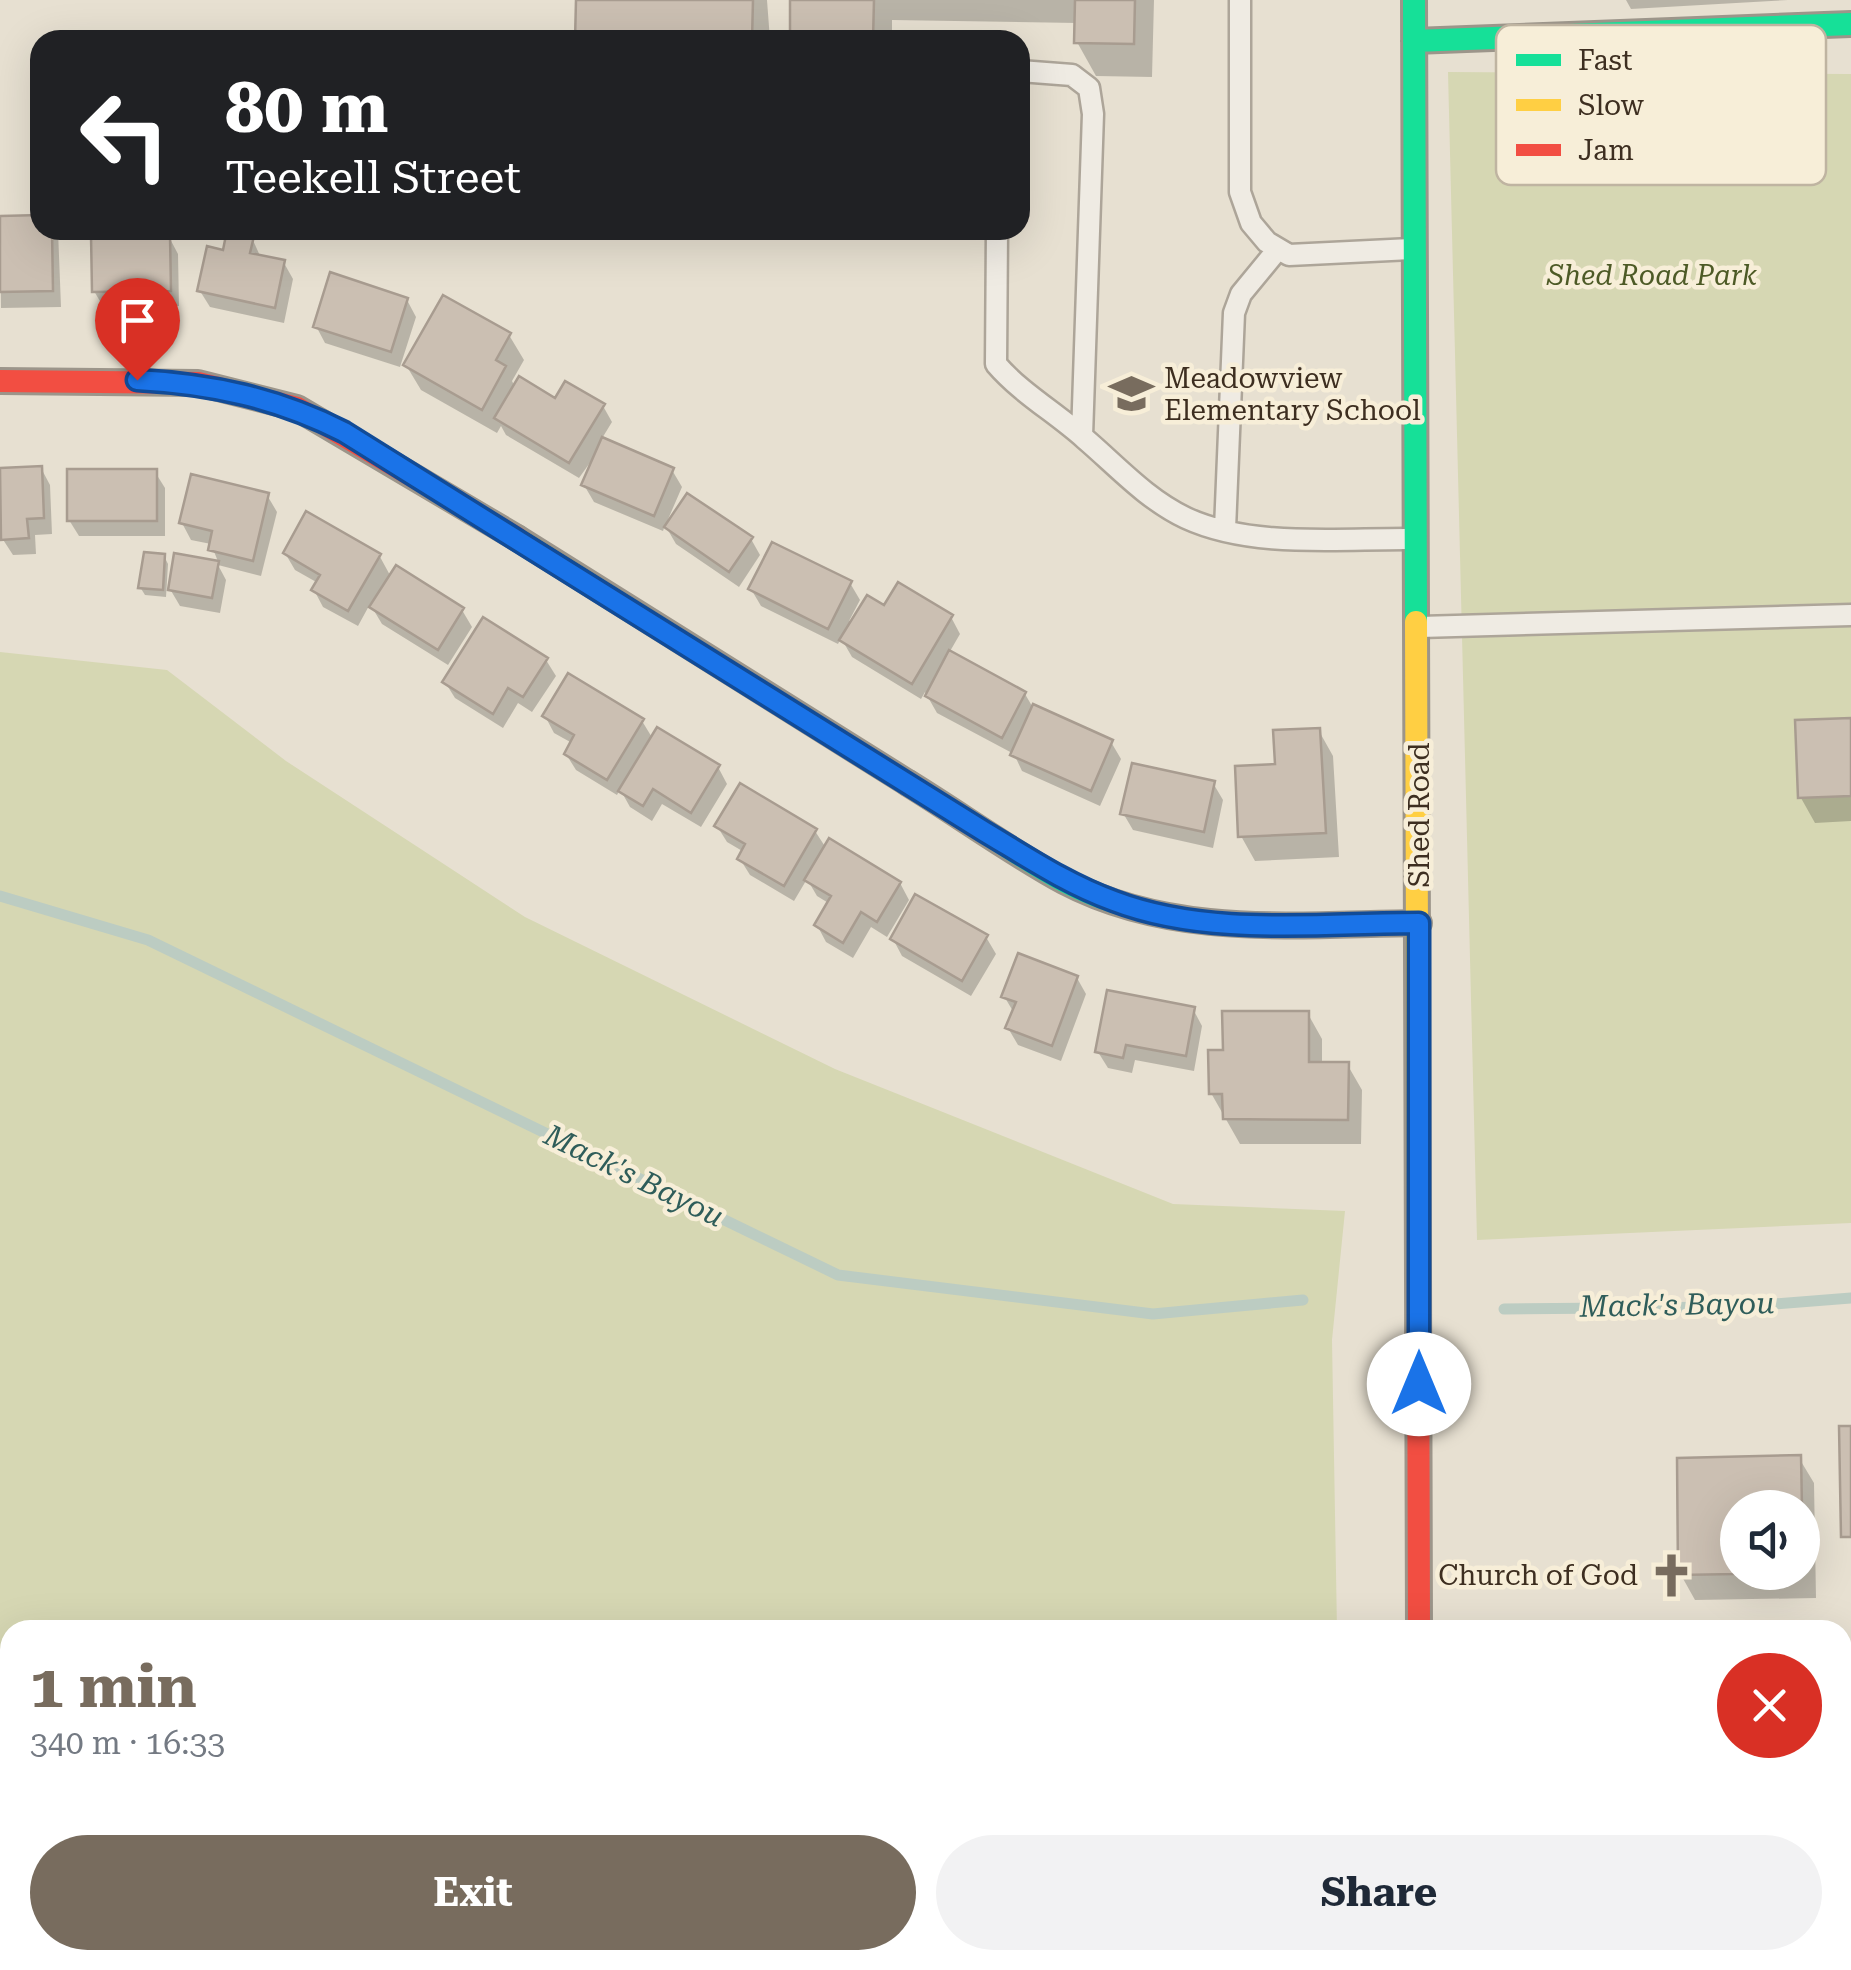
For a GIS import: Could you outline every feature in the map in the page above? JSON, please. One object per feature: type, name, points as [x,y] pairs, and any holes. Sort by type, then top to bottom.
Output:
[{"type":"street","name":"Shed Road","points":[[1414,0],[1419,1620]]},
{"type":"street","points":[[1825,25],[1851,24]]},
{"type":"street","points":[[1414,41],[1496,38]]},
{"type":"street","points":[[0,381],[198,383],[297,408],[394,462],[1065,881],[1115,902],[1152,913],[1226,924],[1419,923]]},
{"type":"lane","points":[[1240,0],[1240,192],[1251,223],[1290,255],[1415,249]]},
{"type":"lane","points":[[1030,72],[1072,75],[1090,88],[1094,114],[1082,436]]},
{"type":"lane","points":[[996,240],[996,364],[1014,384],[1082,436],[1138,487],[1187,518],[1225,529],[1280,538],[1416,539]]},
{"type":"lane","points":[[1225,529],[1234,313],[1241,294],[1278,249]]},
{"type":"lane","points":[[1418,627],[1851,614]]},
{"type":"green space","name":"Shed Road Park","points":[[1448,72],[1496,72],[1496,185],[1826,185],[1826,74],[1851,74],[1851,1223],[1477,1240]]},
{"type":"green space","points":[[0,652],[167,670],[286,761],[525,917],[835,1069],[1173,1204],[1345,1211],[1332,1340],[1337,1620],[0,1620]]},
{"type":"building","points":[[576,0],[753,0],[752,30],[575,30]]},
{"type":"building","points":[[790,0],[874,0],[873,30],[790,30]]},
{"type":"building","points":[[1075,0],[1135,0],[1134,44],[1074,43]]},
{"type":"building","points":[[30,215],[30,240],[52,240],[53,291],[0,292],[0,216]]},
{"type":"building","points":[[91,240],[170,240],[171,291],[92,292]]},
{"type":"building","points":[[225,240],[253,240],[250,253],[285,260],[275,308],[197,291],[207,246],[223,250]]},
{"type":"building","points":[[330,272],[408,298],[391,352],[313,327]]},
{"type":"building","points":[[443,295],[511,333],[496,360],[506,366],[482,410],[403,365]]},
{"type":"building","points":[[519,376],[555,398],[565,381],[605,404],[569,463],[494,418]]},
{"type":"building","points":[[602,437],[674,468],[654,516],[581,485]]},
{"type":"building","points":[[42,466],[44,518],[27,519],[29,538],[1,540],[0,468]]},
{"type":"building","points":[[67,469],[157,469],[157,521],[67,521]]},
{"type":"building","points":[[191,474],[269,493],[253,561],[208,550],[212,531],[179,523]]},
{"type":"building","points":[[687,493],[753,537],[729,572],[664,527]]},
{"type":"building","points":[[306,511],[381,554],[348,611],[311,590],[320,575],[283,553]]},
{"type":"building","points":[[772,542],[852,581],[828,629],[748,589]]},
{"type":"building","points":[[144,552],[165,554],[163,590],[138,588]]},
{"type":"building","points":[[174,553],[219,561],[212,598],[168,590]]},
{"type":"building","points":[[396,565],[464,608],[438,650],[369,607]]},
{"type":"building","points":[[898,582],[953,615],[912,684],[839,640],[867,595],[884,605]]},
{"type":"building","points":[[483,617],[548,658],[523,697],[508,688],[493,714],[442,682]]},
{"type":"building","points":[[949,650],[1026,692],[1002,738],[925,696]]},
{"type":"building","points":[[568,673],[644,719],[607,780],[564,754],[574,735],[542,716]]},
{"type":"building","points":[[1033,704],[1113,740],[1091,791],[1010,755]]},
{"type":"building","points":[[1851,718],[1851,796],[1798,798],[1795,720]]},
{"type":"building","points":[[657,727],[720,765],[691,813],[653,789],[643,806],[618,791]]},
{"type":"building","points":[[1320,728],[1326,833],[1238,837],[1235,766],[1275,764],[1273,730]]},
{"type":"building","points":[[1132,763],[1215,781],[1204,832],[1120,814]]},
{"type":"building","points":[[740,783],[817,829],[784,886],[737,859],[745,844],[714,826]]},
{"type":"building","points":[[829,838],[901,882],[877,922],[861,912],[843,943],[814,925],[831,896],[804,880]]},
{"type":"building","points":[[915,894],[988,935],[962,981],[890,939]]},
{"type":"building","points":[[1018,953],[1078,976],[1052,1046],[1005,1028],[1016,1002],[1001,997]]},
{"type":"building","points":[[1107,990],[1195,1007],[1186,1056],[1126,1045],[1123,1058],[1095,1052]]},
{"type":"building","points":[[1222,1011],[1309,1011],[1309,1062],[1349,1062],[1348,1120],[1223,1119],[1222,1094],[1209,1094],[1208,1050],[1223,1050]]},
{"type":"building","points":[[1839,1426],[1851,1426],[1851,1537],[1841,1537]]},
{"type":"building","points":[[1801,1455],[1802,1490],[1720,1490],[1720,1574],[1678,1575],[1677,1458]]},
{"type":"waterway","name":"Mack's Bayou","points":[[0,896],[148,940],[838,1275],[1153,1314],[1303,1300]]},
{"type":"waterway","name":"Mack's Bayou","points":[[1504,1309],[1735,1307],[1851,1298]]},
{"type":"traffic: fast","points":[[1414,0],[1416,622]]},
{"type":"traffic: fast","points":[[1825,25],[1851,24]]},
{"type":"traffic: fast","points":[[1414,41],[1496,38]]},
{"type":"traffic: fast","points":[[908,783],[1064,881],[1149,912],[1238,924],[1419,923]]},
{"type":"traffic: slow","points":[[517,538],[908,783]]},
{"type":"traffic: slow","points":[[1416,622],[1418,1278]]},
{"type":"traffic: jam","points":[[0,381],[198,383],[297,408],[517,538]]},
{"type":"traffic: jam","points":[[1418,1278],[1419,1620]]},
{"type":"place","name":"Meadowview Elementary School","points":[[1131,394]]},
{"type":"place","name":"Church of God","points":[[1671,1575]]},
{"type":"route","points":[[137,380],[198,383],[252,394],[297,408],[344,432],[1065,881],[1152,913],[1226,924],[1419,923],[1419,1384]]}]
